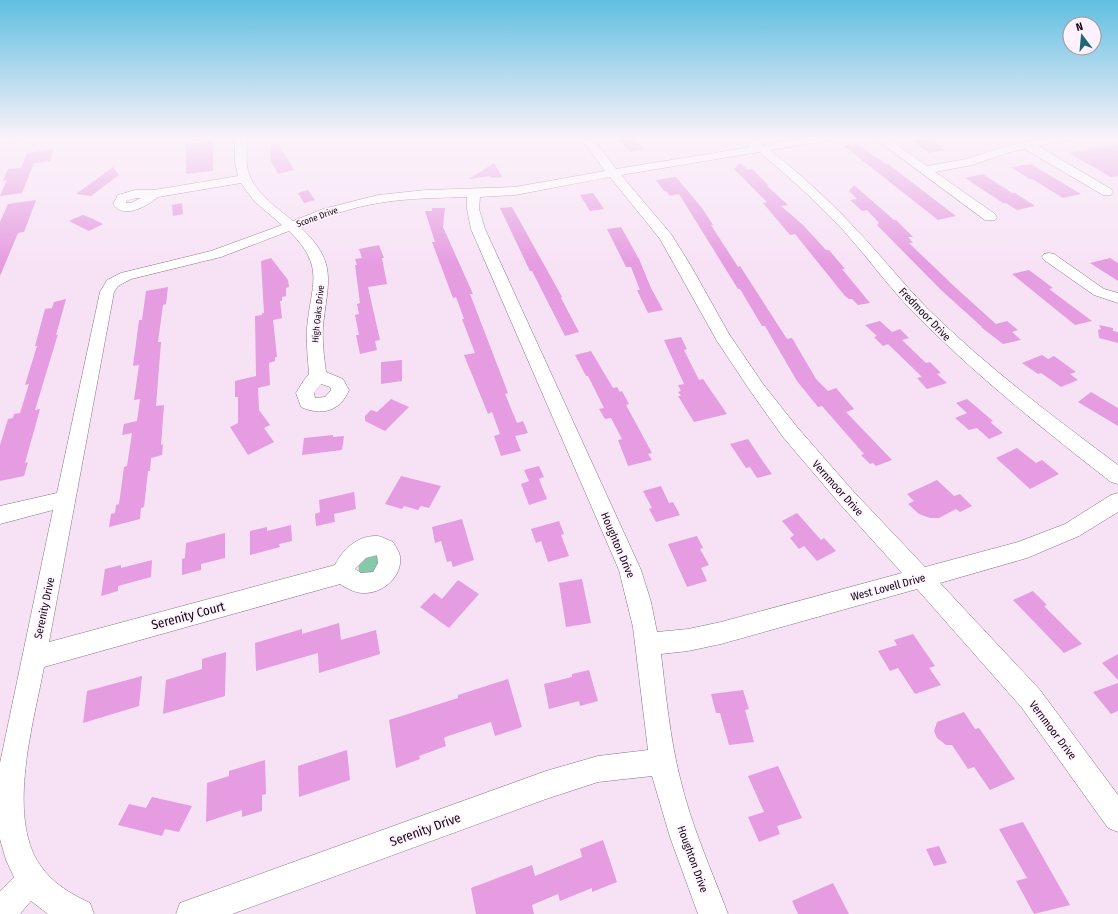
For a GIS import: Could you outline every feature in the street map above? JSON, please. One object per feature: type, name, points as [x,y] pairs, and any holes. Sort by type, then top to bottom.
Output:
[{"type":"street","points":[[154,194],[240,180]]},
{"type":"street","name":"High Oaks Drive","points":[[245,180],[254,192],[292,226],[312,247],[316,254],[321,270],[322,287],[317,315],[315,341],[318,376]]},
{"type":"street","name":"Scone Drive","points":[[118,280],[135,273],[166,267],[216,254],[328,212],[378,199],[426,194],[515,190],[574,180]]},
{"type":"street","name":"Vernmoor Drive","points":[[618,180],[666,237],[684,266],[717,327],[775,414],[815,463],[997,660],[1031,699],[1118,818]]},
{"type":"street","name":"Fredmoor Drive","points":[[796,180],[846,227],[906,296],[960,348],[1026,405],[1118,476]]},
{"type":"street","points":[[938,180],[990,216]]},
{"type":"street","points":[[1086,180],[1107,192]]},
{"type":"street","name":"Houghton Drive","points":[[474,193],[473,209],[478,229],[628,565],[640,606],[647,644],[663,760],[674,804],[713,914]]},
{"type":"street","points":[[1049,257],[1099,292],[1116,298]]},
{"type":"street","name":"Serenity Drive","points":[[70,912],[52,899],[32,879],[22,862],[13,838],[9,807],[10,778],[107,292],[112,283],[118,280]]},
{"type":"street","points":[[0,515],[66,499]]},
{"type":"street","name":"West Lovell Drive","points":[[647,644],[688,640],[721,633],[1019,551],[1078,526],[1118,501]]},
{"type":"street","name":"Serenity Court","points":[[33,658],[342,572]]},
{"type":"street","name":"Serenity Drive","points":[[191,914],[559,780],[598,769],[663,760]]},
{"type":"street","points":[[0,913],[32,879]]},
{"type":"green space","points":[[374,555],[378,557],[380,561],[373,573],[363,574],[359,572],[358,563],[360,559]]},
{"type":"building","points":[[4,180],[27,180],[22,193],[0,196],[7,180],[3,181]]},
{"type":"building","points":[[96,180],[113,180],[91,196],[76,194]]},
{"type":"building","points":[[656,180],[678,180],[702,208],[738,267],[740,266],[787,339],[792,338],[816,379],[828,391],[836,388],[854,409],[846,412],[892,460],[876,466],[873,463],[870,464],[861,455],[864,454],[822,406],[818,407],[797,381],[765,326],[762,326],[679,194],[670,196],[666,191],[664,191]]},
{"type":"building","points":[[745,180],[763,180],[769,186],[767,186],[788,205],[781,206],[803,225],[826,250],[829,250],[845,269],[842,269],[870,303],[858,305],[852,299],[845,296],[795,234],[790,235],[763,203],[767,202]]},
{"type":"building","points":[[887,180],[908,180],[956,216],[938,220]]},
{"type":"building","points":[[968,180],[992,180],[1035,206],[1017,210],[1006,203],[1003,203]]},
{"type":"building","points":[[1033,180],[1057,180],[1081,194],[1063,198]]},
{"type":"building","points":[[854,185],[894,220],[896,220],[913,237],[908,237],[913,243],[909,243],[956,288],[996,324],[1007,321],[1018,330],[1012,332],[1021,340],[1003,344],[981,327],[941,290],[877,225],[879,223],[867,210],[862,211],[850,200],[857,199],[849,191]]},
{"type":"building","points":[[308,190],[315,200],[304,203],[298,193]]},
{"type":"building","points":[[593,193],[604,209],[590,211],[580,195]]},
{"type":"building","points":[[36,200],[24,232],[18,233],[0,276],[0,222],[8,204]]},
{"type":"building","points":[[182,203],[183,214],[173,216],[172,205]]},
{"type":"building","points":[[512,207],[562,297],[561,298],[579,332],[565,336],[532,271],[530,271],[500,208]]},
{"type":"building","points":[[432,208],[445,208],[443,227],[473,294],[470,294],[508,393],[505,394],[517,423],[523,421],[528,433],[515,436],[521,451],[501,456],[494,436],[500,434],[492,412],[488,414],[464,355],[475,353],[462,319],[464,319],[456,297],[453,298],[432,242],[435,242],[425,211],[432,211]]},
{"type":"building","points":[[83,215],[103,224],[89,231],[69,221]]},
{"type":"building","points":[[621,227],[639,259],[651,288],[663,310],[648,313],[637,290],[640,290],[631,267],[626,267],[607,229]]},
{"type":"building","points":[[379,245],[384,258],[382,258],[387,284],[368,287],[380,340],[375,341],[377,350],[360,354],[356,335],[359,335],[355,315],[359,314],[357,304],[360,303],[355,265],[357,265],[355,259],[362,258],[359,249]]},
{"type":"building","points":[[271,258],[288,280],[289,287],[286,288],[286,296],[282,297],[282,301],[280,301],[282,318],[273,320],[277,357],[275,357],[275,361],[269,363],[270,385],[258,388],[259,410],[270,425],[264,428],[274,442],[248,455],[230,427],[238,423],[238,397],[235,397],[235,381],[256,376],[255,316],[262,315],[262,313],[264,313],[261,261]]},
{"type":"building","points":[[1110,258],[1118,263],[1118,281],[1090,263]]},
{"type":"building","points":[[1029,270],[1053,288],[1049,289],[1092,321],[1075,325],[1012,274]]},
{"type":"building","points":[[168,287],[166,304],[163,305],[158,342],[161,342],[156,406],[164,405],[161,445],[163,444],[162,455],[151,458],[144,507],[141,508],[140,519],[109,527],[111,514],[115,513],[116,505],[119,504],[124,467],[127,466],[132,433],[122,435],[124,424],[137,421],[140,399],[134,400],[139,365],[133,366],[139,320],[142,320],[146,291]]},
{"type":"building","points":[[66,299],[56,335],[58,334],[35,410],[40,409],[25,463],[28,462],[24,476],[0,481],[0,445],[8,419],[13,418],[14,414],[20,413],[29,384],[25,385],[37,346],[35,346],[45,309],[52,308],[54,302]]},
{"type":"building","points":[[880,321],[892,332],[900,329],[909,338],[902,340],[926,363],[930,362],[941,373],[937,374],[947,383],[927,389],[917,378],[922,377],[888,344],[883,346],[874,337],[877,336],[865,325]]},
{"type":"building","points":[[1099,325],[1113,328],[1113,331],[1118,332],[1118,343],[1099,338],[1098,330],[1101,329]]},
{"type":"building","points":[[681,337],[687,349],[684,350],[699,380],[703,379],[727,414],[694,422],[678,396],[681,396],[678,392],[681,391],[678,385],[684,384],[664,340]]},
{"type":"building","points":[[591,351],[613,388],[617,387],[620,392],[622,391],[629,404],[626,405],[652,453],[648,454],[652,460],[628,466],[618,440],[622,439],[611,418],[605,419],[599,409],[604,408],[588,376],[586,376],[575,355]]},
{"type":"building","points":[[1042,355],[1048,359],[1054,356],[1076,372],[1070,374],[1078,380],[1061,387],[1041,373],[1038,374],[1022,363]]},
{"type":"building","points":[[402,360],[402,381],[381,384],[381,362]]},
{"type":"building","points":[[1091,392],[1118,408],[1118,426],[1078,402]]},
{"type":"building","points":[[391,399],[409,407],[385,431],[365,421],[365,416],[371,410],[377,412]]},
{"type":"building","points":[[967,399],[993,421],[990,422],[1003,433],[989,439],[977,428],[969,430],[955,418],[967,413],[956,403]]},
{"type":"building","points":[[333,435],[333,437],[344,436],[342,450],[302,455],[304,438]]},
{"type":"building","points":[[748,439],[772,474],[757,478],[750,467],[746,468],[730,444]]},
{"type":"building","points":[[1017,448],[1036,463],[1042,460],[1059,474],[1030,489],[996,458]]},
{"type":"building","points":[[539,466],[544,477],[539,479],[547,499],[529,505],[521,484],[529,481],[524,470]]},
{"type":"building","points":[[401,476],[441,486],[429,508],[421,506],[418,510],[404,506],[402,509],[385,504]]},
{"type":"building","points":[[937,480],[954,496],[960,494],[972,506],[960,512],[956,509],[939,518],[930,518],[919,514],[908,504],[914,501],[907,494]]},
{"type":"building","points":[[661,486],[669,503],[673,502],[680,515],[656,522],[649,509],[652,508],[643,491]]},
{"type":"building","points":[[354,492],[356,509],[334,514],[335,522],[316,526],[315,514],[320,512],[319,500]]},
{"type":"building","points":[[797,513],[821,540],[824,538],[836,551],[817,561],[804,546],[799,549],[790,538],[794,535],[782,521]]},
{"type":"building","points":[[462,519],[474,560],[453,567],[451,561],[447,562],[441,541],[435,543],[432,527]]},
{"type":"building","points":[[559,521],[564,534],[561,535],[569,556],[548,562],[541,541],[536,543],[531,529]]},
{"type":"building","points":[[291,525],[292,541],[279,544],[280,547],[250,555],[250,531],[267,527],[267,531]]},
{"type":"building","points":[[225,533],[225,558],[201,564],[201,570],[182,575],[182,559],[185,558],[186,543]]},
{"type":"building","points":[[697,536],[703,548],[700,549],[709,565],[701,568],[707,581],[687,587],[668,544]]},
{"type":"building","points":[[152,560],[151,577],[118,586],[118,591],[101,596],[105,569],[121,565],[121,568]]},
{"type":"building","points":[[582,579],[591,623],[566,627],[559,583]]},
{"type":"building","points":[[458,580],[479,594],[449,628],[420,607],[434,593],[442,599]]},
{"type":"building","points":[[1033,591],[1047,605],[1044,606],[1082,644],[1064,653],[1013,600]]},
{"type":"building","points":[[339,623],[341,640],[376,630],[380,654],[319,673],[318,653],[256,671],[255,643],[302,629],[302,634]]},
{"type":"building","points":[[913,634],[935,666],[929,668],[941,685],[915,694],[898,668],[890,671],[878,651],[897,645],[894,640]]},
{"type":"building","points":[[226,652],[225,696],[163,714],[166,680],[202,669],[202,659]]},
{"type":"building","points":[[1118,654],[1118,680],[1102,663]]},
{"type":"building","points":[[589,670],[598,701],[580,706],[579,701],[549,709],[544,684],[572,677],[572,674]]},
{"type":"building","points":[[142,676],[139,706],[83,723],[87,691]]},
{"type":"building","points":[[508,679],[522,727],[495,736],[491,722],[448,736],[444,738],[446,746],[419,756],[420,759],[396,768],[389,720],[458,698],[458,695]]},
{"type":"building","points":[[1118,683],[1118,711],[1111,714],[1093,692]]},
{"type":"building","points":[[743,690],[749,709],[745,710],[754,742],[729,745],[720,713],[716,713],[711,694]]},
{"type":"building","points":[[964,712],[975,729],[979,728],[1015,779],[990,790],[974,767],[968,769],[952,745],[946,745],[937,738],[934,731],[937,722]]},
{"type":"building","points":[[347,750],[350,780],[299,797],[298,766]]},
{"type":"building","points":[[265,760],[266,794],[262,795],[262,811],[242,817],[242,810],[206,822],[207,783],[229,776],[229,771]]},
{"type":"building","points":[[778,766],[802,818],[777,826],[780,834],[759,842],[748,817],[764,812],[748,776]]},
{"type":"building","points":[[152,797],[192,806],[179,832],[165,829],[162,836],[118,825],[129,804],[146,808]]},
{"type":"building","points":[[1023,822],[1070,905],[1034,914],[1016,881],[1027,878],[999,829]]},
{"type":"building","points":[[603,840],[617,882],[592,892],[592,888],[560,901],[558,894],[532,905],[534,914],[476,914],[471,888],[532,865],[535,876],[582,857],[580,849]]},
{"type":"building","points":[[939,846],[947,863],[934,866],[926,849]]},
{"type":"building","points":[[833,883],[849,914],[798,914],[792,901]]}]
